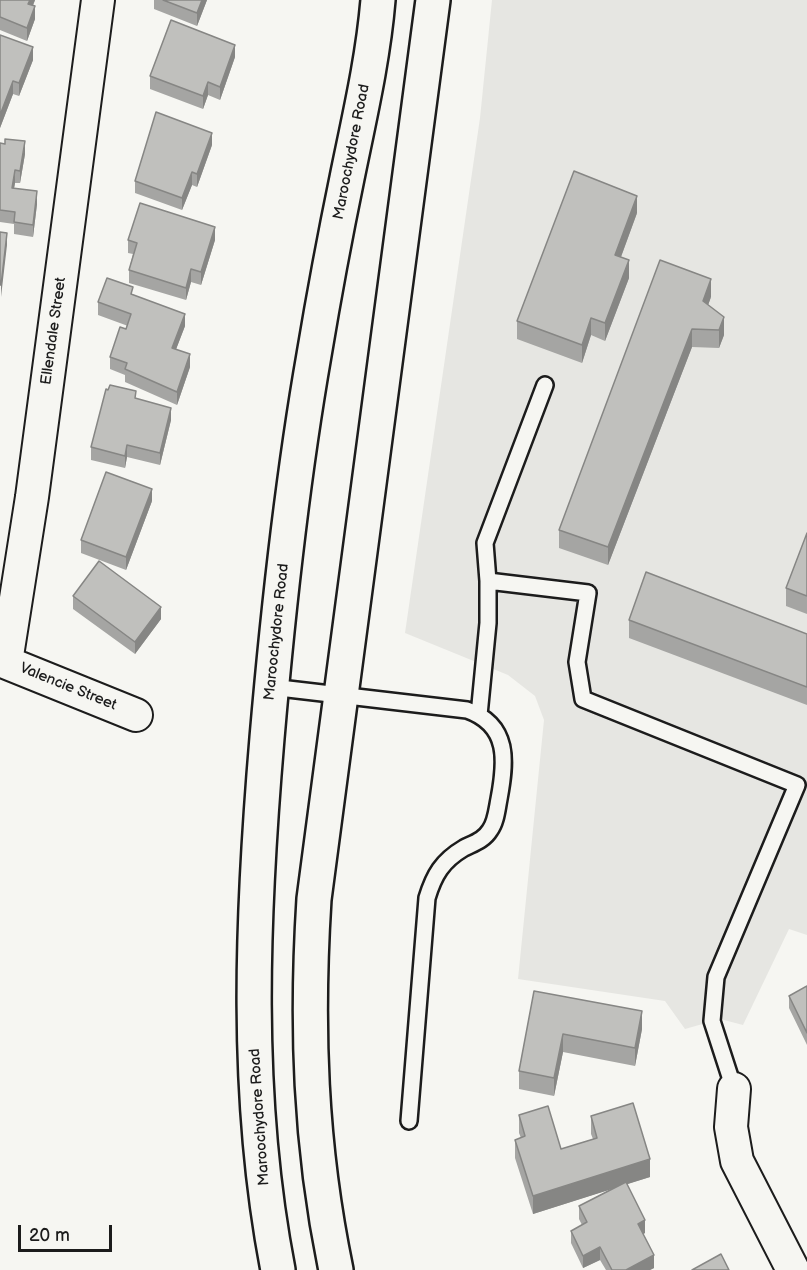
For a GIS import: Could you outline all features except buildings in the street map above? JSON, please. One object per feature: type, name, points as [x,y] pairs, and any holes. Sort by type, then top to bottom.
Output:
[{"type":"main road","name":"Maroochydore Road","points":[[279,1270],[262,1159],[255,1078],[254,997],[260,834],[271,687],[313,359],[363,101],[378,0]]},
{"type":"main road","points":[[336,1270],[325,1218],[313,1121],[309,980],[314,898],[433,0]]},
{"type":"street","name":"Ellendale Street","points":[[3,661],[32,496],[98,0]]},
{"type":"street","name":"Valencie Street","points":[[3,661],[136,716]]},
{"type":"street","points":[[734,1089],[731,1127],[737,1161],[793,1270]]},
{"type":"lane","points":[[479,715],[488,623],[488,580],[484,543],[545,385]]},
{"type":"lane","points":[[488,580],[588,593],[577,662],[583,699],[797,786],[716,977],[712,1021],[734,1089]]},
{"type":"lane","points":[[271,687],[467,710],[479,715],[498,734],[504,753],[503,778],[492,829],[482,840],[446,861],[435,874],[427,898],[409,1121]]},
{"type":"shaded area","points":[[492,0],[807,0],[807,935],[789,929],[743,1025],[720,1019],[685,1029],[665,1001],[518,979],[544,720],[535,696],[508,675],[405,633],[480,118]]}]
